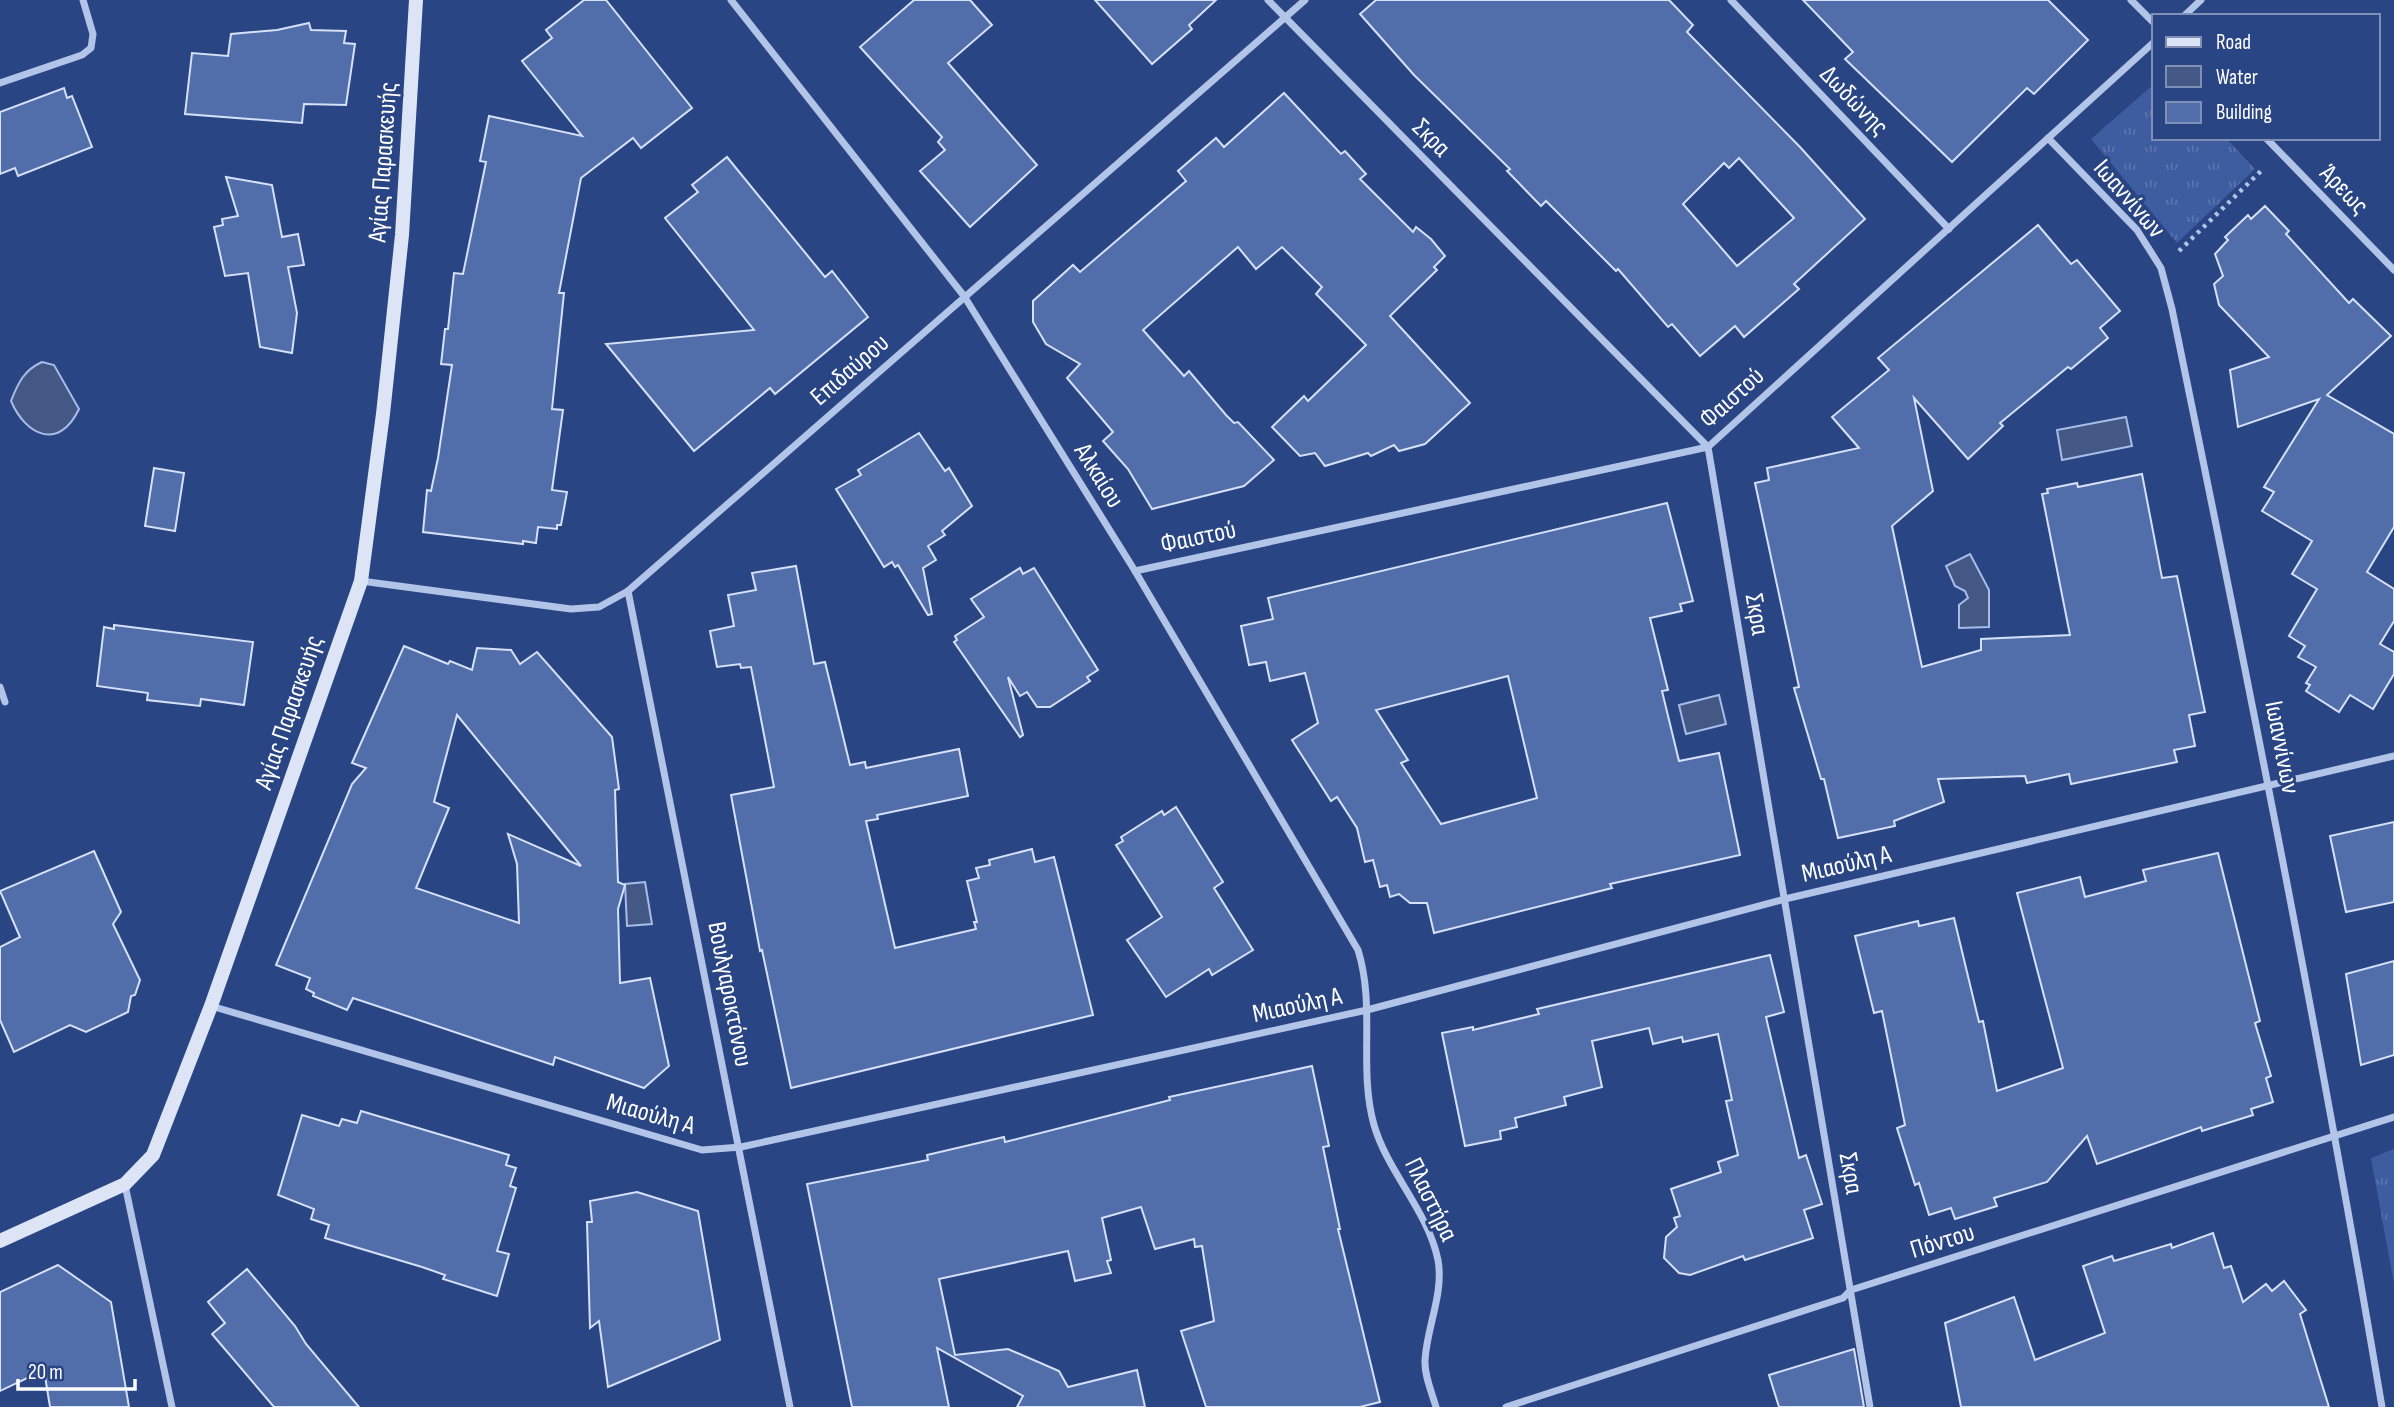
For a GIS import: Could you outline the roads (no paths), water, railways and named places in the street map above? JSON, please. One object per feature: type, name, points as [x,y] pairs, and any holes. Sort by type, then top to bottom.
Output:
[{"type":"street","points":[[0,83],[82,55],[92,48],[93,34],[83,0]]},
{"type":"street","name":"Αγίας Παρασκευής","points":[[125,1184],[153,1155],[211,1006],[361,580],[383,414],[402,235],[416,0]]},
{"type":"street","name":"Αλκαίου","points":[[732,0],[964,296],[1135,571],[1342,920],[1363,968],[1367,1010]]},
{"type":"street","name":"Σκρα","points":[[1268,0],[1708,447],[1870,1407]]},
{"type":"street","name":"Επιδαύρου","points":[[361,580],[571,609],[598,607],[628,591],[1305,0]]},
{"type":"street","name":"Δωδώνης","points":[[1731,0],[1948,229]]},
{"type":"street","points":[[2131,0],[2152,21]]},
{"type":"street","points":[[2186,14],[2201,0]]},
{"type":"street","name":"Φαιστού","points":[[1135,571],[1708,447],[2152,44]]},
{"type":"street","name":"Ιωαννίνων","points":[[2048,138],[2137,230],[2161,268],[2172,309],[2269,784],[2336,1135],[2382,1407]]},
{"type":"street","name":"Άρεως","points":[[2268,140],[2394,270]]},
{"type":"street","name":"Βουλγαροκτόνου","points":[[628,591],[741,1147],[790,1407]]},
{"type":"street","points":[[0,687],[5,702]]},
{"type":"street","name":"Μιαούλη Α","points":[[211,1006],[702,1150],[741,1147],[1367,1010],[1785,899],[2394,756]]},
{"type":"street","name":"Πλαστήρα","points":[[1367,1010],[1370,1101],[1374,1126],[1431,1236],[1438,1262],[1439,1289],[1425,1362],[1436,1407]]},
{"type":"street","name":"Πόντου","points":[[1506,1407],[1843,1298],[1851,1290],[2394,1117]]},
{"type":"street","points":[[0,1241],[125,1184],[172,1407]]},
{"type":"water","points":[[42,362],[54,365],[79,409],[71,422],[53,434],[43,434],[25,423],[11,401],[22,378]]},
{"type":"water","points":[[2126,417],[2132,446],[2062,460],[2057,430]]},
{"type":"water","points":[[1970,554],[1989,590],[1989,627],[1959,628],[1959,605],[1968,598],[1965,591],[1955,586],[1946,566]]},
{"type":"water","points":[[1719,695],[1726,724],[1686,734],[1679,705]]},
{"type":"water","points":[[645,882],[652,924],[627,926],[625,884]]}]
